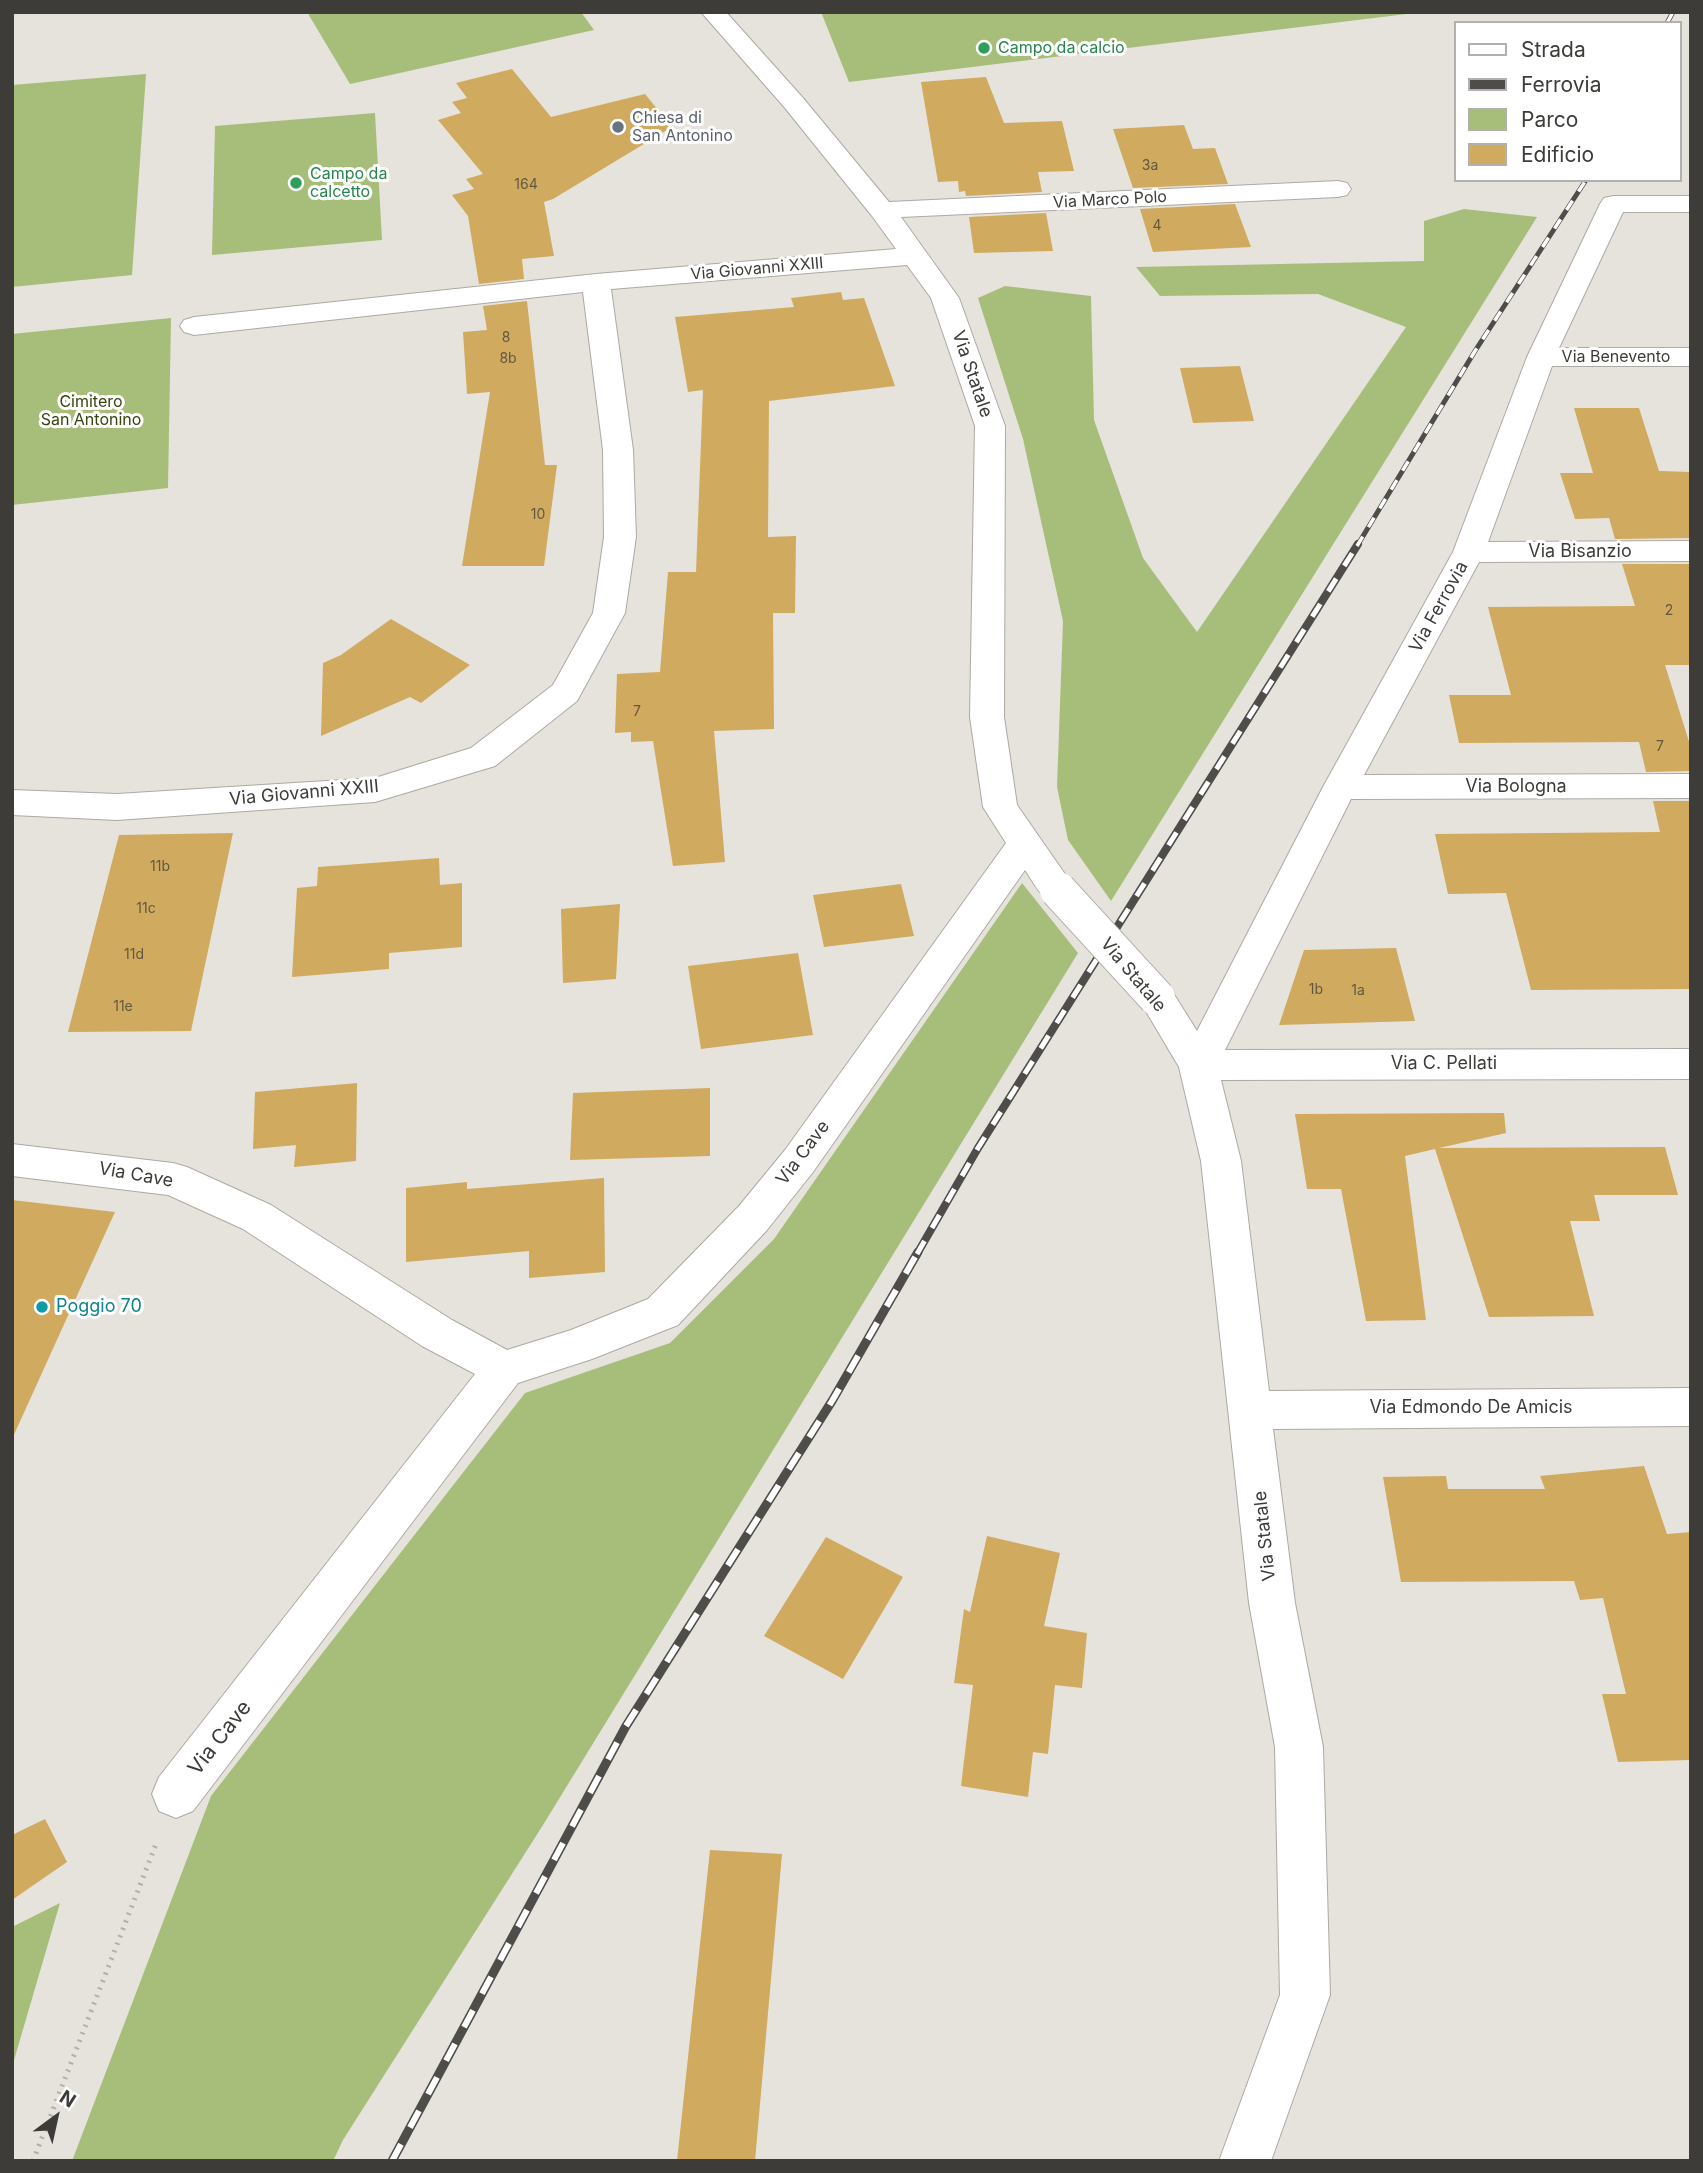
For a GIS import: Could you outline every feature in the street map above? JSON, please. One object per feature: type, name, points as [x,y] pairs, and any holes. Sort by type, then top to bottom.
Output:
[{"type":"street","name":"Via Statale","points":[[713,12],[794,103],[882,210],[945,299],[971,366],[990,426],[987,717],[1000,807],[1058,890],[1157,998],[1198,1065],[1221,1161],[1252,1410],[1272,1602],[1299,1747],[1305,1995],[1245,2161]]},
{"type":"street","name":"Via Marco Polo","points":[[882,210],[1338,189]]},
{"type":"street","name":"Via Ferrovia","points":[[1198,1065],[1340,788],[1469,552],[1541,357],[1613,204],[1691,204]]},
{"type":"street","name":"Via Giovanni XXIII","points":[[194,326],[596,282],[917,256]]},
{"type":"street","name":"Via Giovanni XXIII","points":[[12,802],[117,807],[375,790],[483,757],[565,693],[609,613],[620,537],[618,450],[596,282]]},
{"type":"street","name":"Via Benevento","points":[[1541,357],[1691,357]]},
{"type":"street","name":"Via Bisanzio","points":[[1469,552],[1691,551]]},
{"type":"street","name":"Via Bologna","points":[[1340,788],[1691,786]]},
{"type":"street","name":"Via Cave","points":[[176,1794],[504,1370],[577,1346],[663,1312],[753,1218],[799,1161],[1025,843]]},
{"type":"street","name":"Via C. Pellati","points":[[1198,1065],[1691,1064]]},
{"type":"street","name":"Via Cave","points":[[12,1160],[81,1166],[173,1179],[257,1217],[437,1333],[504,1370]]},
{"type":"street","name":"Via Edmondo De Amicis","points":[[1252,1410],[1691,1407]]},
{"type":"path","points":[[33,2161],[176,1794]]},
{"type":"green space","points":[[307,12],[581,12],[594,30],[350,84]]},
{"type":"green space","name":"Campo da calcio","points":[[821,12],[1414,12],[1415,13],[849,82]]},
{"type":"green space","points":[[146,74],[132,275],[12,287],[12,85]]},
{"type":"green space","name":"Campo da calcetto","points":[[375,113],[382,240],[212,255],[215,126]]},
{"type":"green space","points":[[1464,209],[1537,217],[1111,901],[1068,840],[1057,787],[1063,621],[1023,439],[978,298],[1005,286],[1091,296],[1094,420],[1143,558],[1197,632],[1406,327],[1318,294],[1160,296],[1136,267],[1424,261],[1424,221]]},
{"type":"green space","name":"Cimitero San Antonino","points":[[171,318],[168,488],[12,505],[12,334]]},
{"type":"green space","points":[[1022,883],[1078,953],[543,1825],[343,2140],[333,2161],[72,2161],[211,1796],[525,1393],[670,1343],[774,1239]]},
{"type":"green space","points":[[60,1903],[12,2067],[12,1927]]},
{"type":"building","points":[[512,69],[551,117],[645,94],[672,127],[544,202],[554,256],[522,259],[524,279],[479,284],[468,216],[452,195],[474,189],[466,179],[483,174],[438,120],[461,113],[452,102],[467,98],[456,83]]},
{"type":"building","points":[[986,77],[1004,123],[1062,121],[1074,171],[1038,172],[1042,192],[966,196],[965,191],[959,192],[958,181],[938,182],[921,82]]},
{"type":"building","points":[[1184,125],[1193,149],[1215,148],[1228,184],[1133,188],[1113,129]]},
{"type":"building","points":[[1235,204],[1251,247],[1153,252],[1140,209]]},
{"type":"building","points":[[1046,213],[1053,251],[974,253],[969,217]]},
{"type":"building","points":[[841,292],[843,300],[864,298],[895,386],[769,401],[768,537],[796,536],[795,613],[773,613],[774,729],[714,731],[725,862],[673,866],[653,741],[631,742],[631,732],[615,733],[617,674],[660,672],[668,572],[696,572],[703,390],[688,392],[675,317],[794,307],[791,298]]},
{"type":"building","points":[[527,301],[545,465],[557,465],[544,566],[462,566],[490,392],[467,394],[463,332],[487,330],[483,306]]},
{"type":"building","points":[[1240,366],[1254,421],[1193,423],[1180,368]]},
{"type":"building","points":[[1574,408],[1639,408],[1659,471],[1691,472],[1691,538],[1615,539],[1609,518],[1575,519],[1560,473],[1593,473]]},
{"type":"building","points":[[1622,564],[1691,564],[1691,665],[1665,665],[1691,748],[1691,771],[1646,772],[1639,742],[1459,743],[1449,695],[1511,695],[1488,607],[1635,606]]},
{"type":"building","points":[[391,619],[470,665],[421,703],[410,697],[321,736],[323,663],[341,655]]},
{"type":"building","points":[[1653,801],[1691,801],[1691,989],[1531,990],[1506,893],[1448,894],[1435,834],[1660,832]]},
{"type":"building","points":[[233,833],[191,1031],[68,1032],[119,835]]},
{"type":"building","points":[[439,858],[440,885],[462,883],[462,947],[389,953],[389,969],[292,977],[297,888],[317,886],[318,867]]},
{"type":"building","points":[[901,884],[914,936],[824,947],[813,895]]},
{"type":"building","points":[[620,904],[616,979],[563,983],[561,909]]},
{"type":"building","points":[[1396,948],[1415,1021],[1279,1025],[1304,950]]},
{"type":"building","points":[[798,953],[813,1035],[701,1049],[688,966]]},
{"type":"building","points":[[357,1083],[356,1161],[294,1167],[296,1145],[253,1149],[255,1092]]},
{"type":"building","points":[[710,1088],[710,1156],[570,1160],[573,1093]]},
{"type":"building","points":[[1504,1113],[1506,1133],[1439,1148],[1665,1147],[1678,1195],[1594,1195],[1600,1221],[1570,1221],[1594,1316],[1489,1317],[1435,1149],[1405,1156],[1426,1320],[1366,1321],[1341,1189],[1307,1189],[1295,1114]]},
{"type":"building","points":[[604,1178],[605,1272],[529,1278],[529,1251],[406,1262],[406,1188],[467,1182],[467,1189]]},
{"type":"building","name":"Poggio 70","points":[[12,1200],[115,1212],[12,1439]]},
{"type":"building","points":[[1644,1466],[1667,1534],[1691,1532],[1691,1760],[1618,1762],[1602,1694],[1626,1694],[1603,1598],[1580,1600],[1574,1581],[1401,1582],[1383,1477],[1446,1476],[1448,1489],[1545,1489],[1540,1476]]},
{"type":"building","points":[[987,1536],[1060,1553],[1044,1626],[1087,1633],[1082,1688],[1055,1685],[1048,1754],[1033,1752],[1028,1797],[961,1786],[973,1685],[954,1683],[964,1609],[970,1612]]},
{"type":"building","points":[[826,1537],[903,1577],[843,1679],[764,1636]]},
{"type":"building","points":[[45,1819],[67,1862],[12,1900],[12,1835]]},
{"type":"building","points":[[710,1850],[782,1854],[755,2161],[677,2161]]},
{"type":"railway","points":[[1668,21],[1673,12]]},
{"type":"railway","points":[[1357,546],[1475,351],[1585,182]]},
{"type":"railway","points":[[917,1254],[978,1148],[1358,544]]},
{"type":"railway","points":[[392,2161],[626,1726],[832,1401],[918,1252]]},
{"type":"place","name":"Campo da calcio","points":[[984,48]]},
{"type":"place","name":"Chiesa di San Antonino","points":[[618,127]]},
{"type":"place","name":"Campo da calcetto","points":[[296,183]]},
{"type":"place","name":"Poggio 70","points":[[42,1307]]}]
